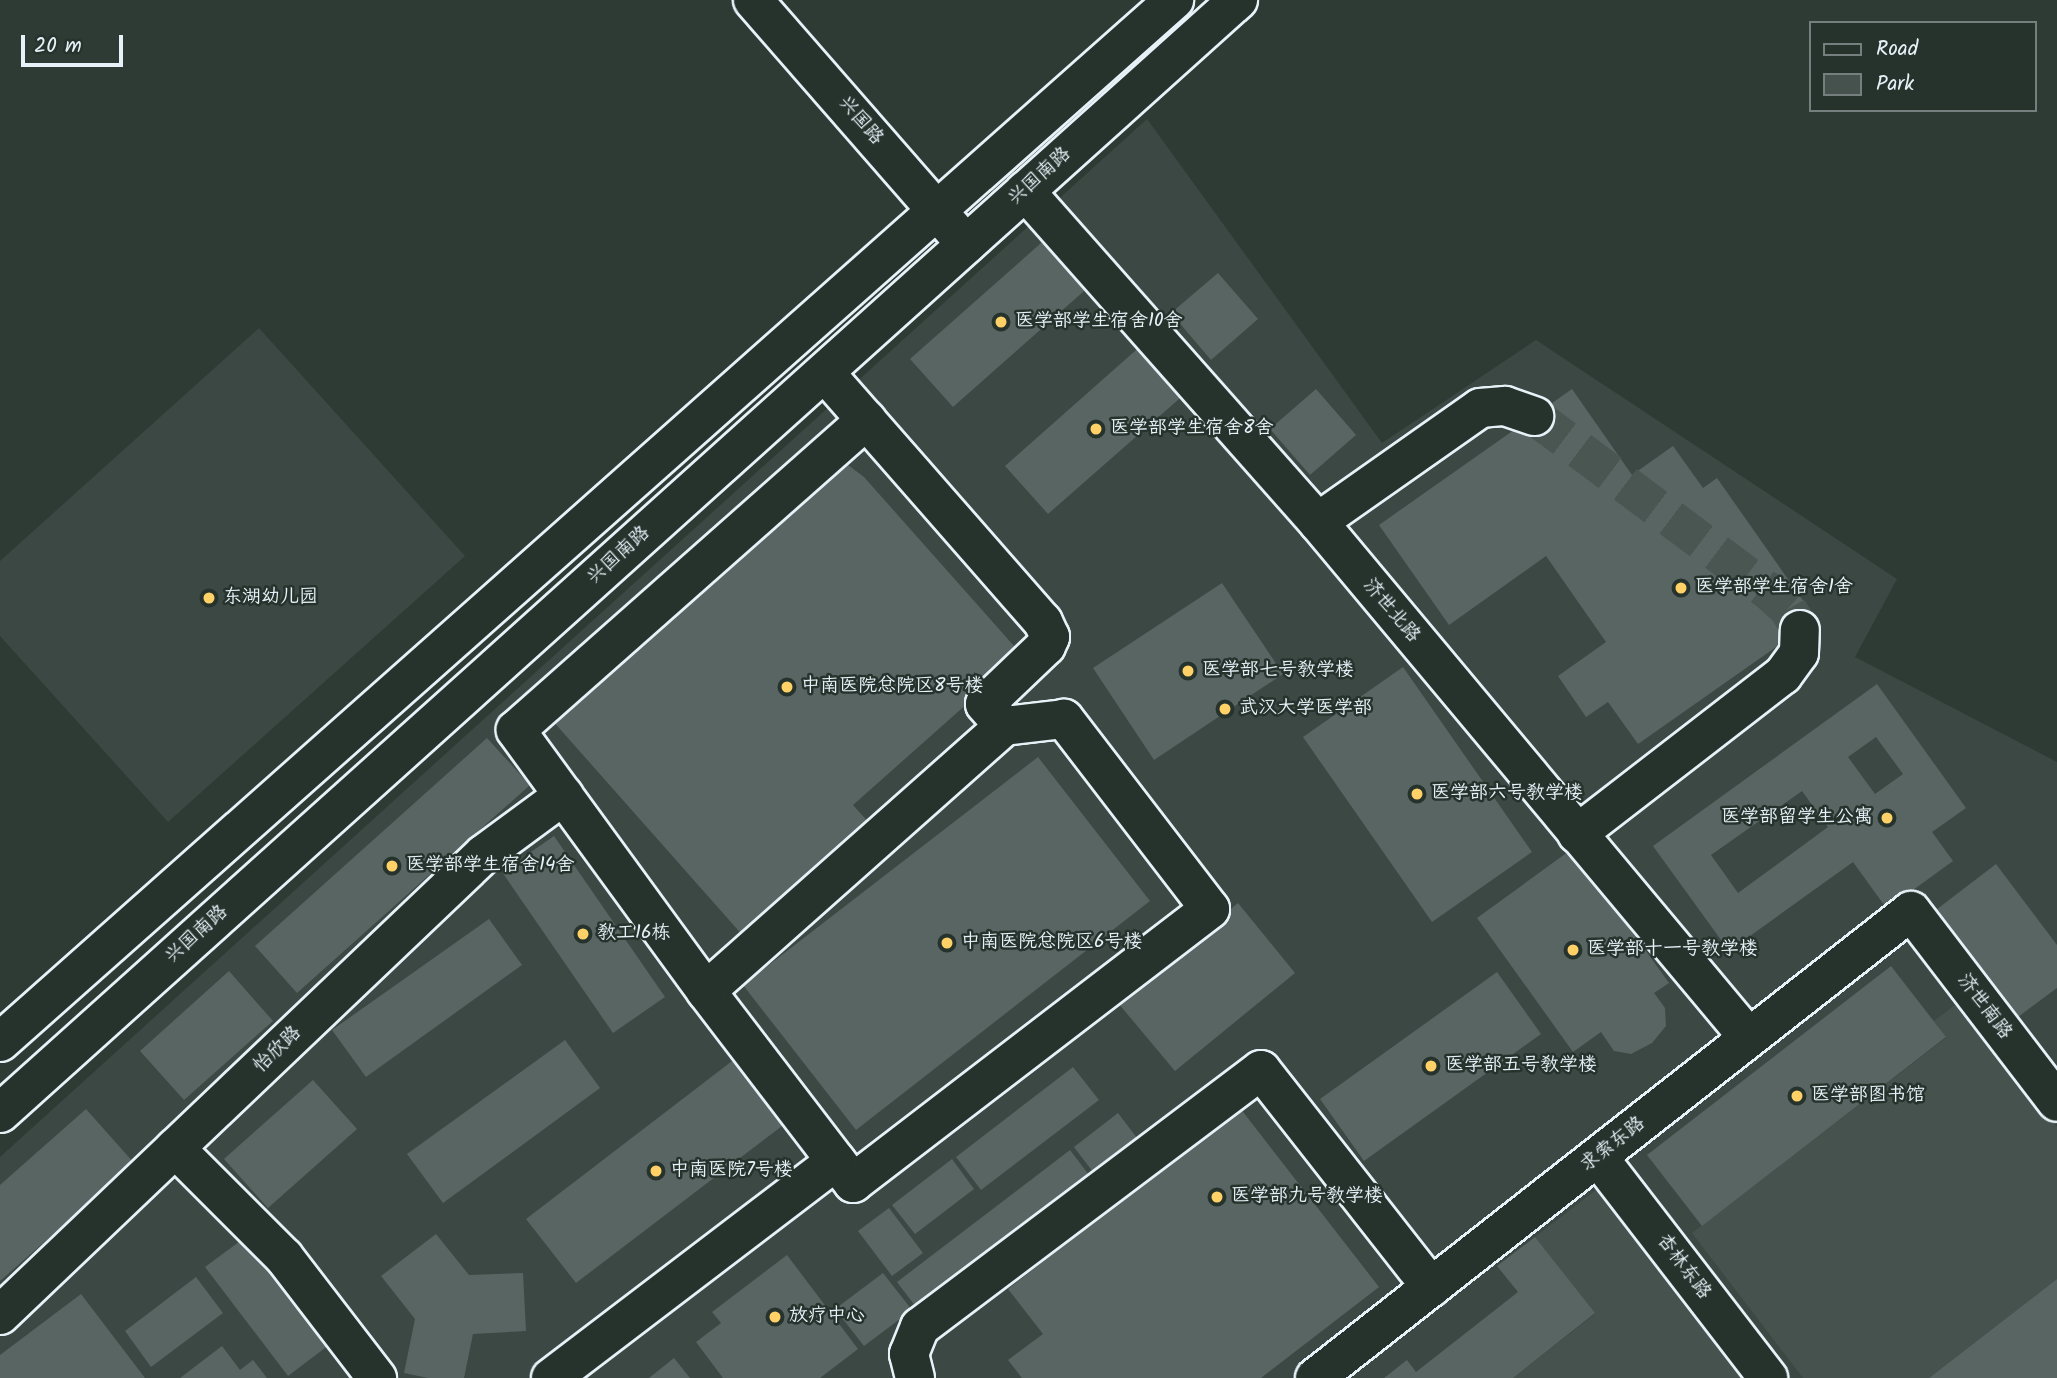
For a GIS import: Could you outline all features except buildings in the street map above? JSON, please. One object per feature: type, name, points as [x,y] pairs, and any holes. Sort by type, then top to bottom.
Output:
[{"type":"street","name":"兴国路","points":[[753,0],[966,244]]},
{"type":"street","points":[[0,1042],[939,212],[1174,0]]},
{"type":"street","name":"兴国南路","points":[[0,1113],[1238,0]]},
{"type":"street","name":"济世北路","points":[[1025,191],[1318,522],[1749,1038]]},
{"type":"street","points":[[824,372],[1047,626],[1051,637],[1046,646],[985,704],[1004,726]]},
{"type":"street","points":[[1318,522],[1480,408],[1505,406],[1534,416]]},
{"type":"street","points":[[706,990],[1004,726],[1064,719],[1210,909],[853,1183],[706,990],[516,730],[867,420]]},
{"type":"street","points":[[1577,834],[1783,675],[1799,653],[1800,630]]},
{"type":"street","name":"怡欣路","points":[[0,1315],[484,854],[564,794]]},
{"type":"street","name":"求索东路","points":[[1315,1378],[1911,911]]},
{"type":"street","name":"济世南路","points":[[1911,911],[2057,1102]]},
{"type":"street","points":[[915,1378],[909,1354],[920,1327],[1261,1070],[1431,1287]]},
{"type":"street","points":[[175,1148],[284,1257],[377,1378]]},
{"type":"street","name":"杏林东路","points":[[1598,1157],[1768,1378]]},
{"type":"street","points":[[551,1378],[836,1161]]},
{"type":"shaded area","name":"武汉大学医学部","points":[[1147,119],[1382,443],[1536,340],[1897,579],[1855,657],[2057,762],[2057,1378],[0,1378],[0,1157]]},
{"type":"shaded area","name":"东湖幼儿园","points":[[259,328],[465,556],[168,822],[0,636],[0,561]]},
{"type":"green space","points":[[1960,1001],[2057,1127],[2057,1279],[1929,1378],[1803,1378],[1692,1233],[1946,1038],[1934,1021]]},
{"type":"green space","points":[[1605,1183],[1753,1378],[1513,1378],[1595,1314],[1535,1237]]},
{"type":"tunnel","points":[[1534,416],[1767,590],[1788,609],[1800,630]]},
{"type":"place","name":"医学部学生宿舍10舍","points":[[1001,322]]},
{"type":"place","name":"医学部学生宿舍8舍","points":[[1096,429]]},
{"type":"place","name":"医学部学生宿舍1舍","points":[[1681,588]]},
{"type":"place","name":"东湖幼儿园","points":[[209,598]]},
{"type":"place","name":"医学部七号教学楼","points":[[1188,671]]},
{"type":"place","name":"中南医院总院区8号楼","points":[[787,687]]},
{"type":"place","name":"武汉大学医学部","points":[[1225,709]]},
{"type":"place","name":"医学部六号教学楼","points":[[1417,794]]},
{"type":"place","name":"医学部留学生公寓","points":[[1887,818]]},
{"type":"place","name":"医学部学生宿舍14舍","points":[[392,866]]},
{"type":"place","name":"教工16栋","points":[[583,934]]},
{"type":"place","name":"中南医院总院区6号楼","points":[[947,943]]},
{"type":"place","name":"医学部十一号教学楼","points":[[1573,950]]},
{"type":"place","name":"医学部五号教学楼","points":[[1431,1066]]},
{"type":"place","name":"医学部图书馆","points":[[1797,1096]]},
{"type":"place","name":"中南医院7号楼","points":[[656,1171]]},
{"type":"place","name":"医学部九号教学楼","points":[[1217,1197]]},
{"type":"place","name":"放疗中心","points":[[775,1317]]}]
